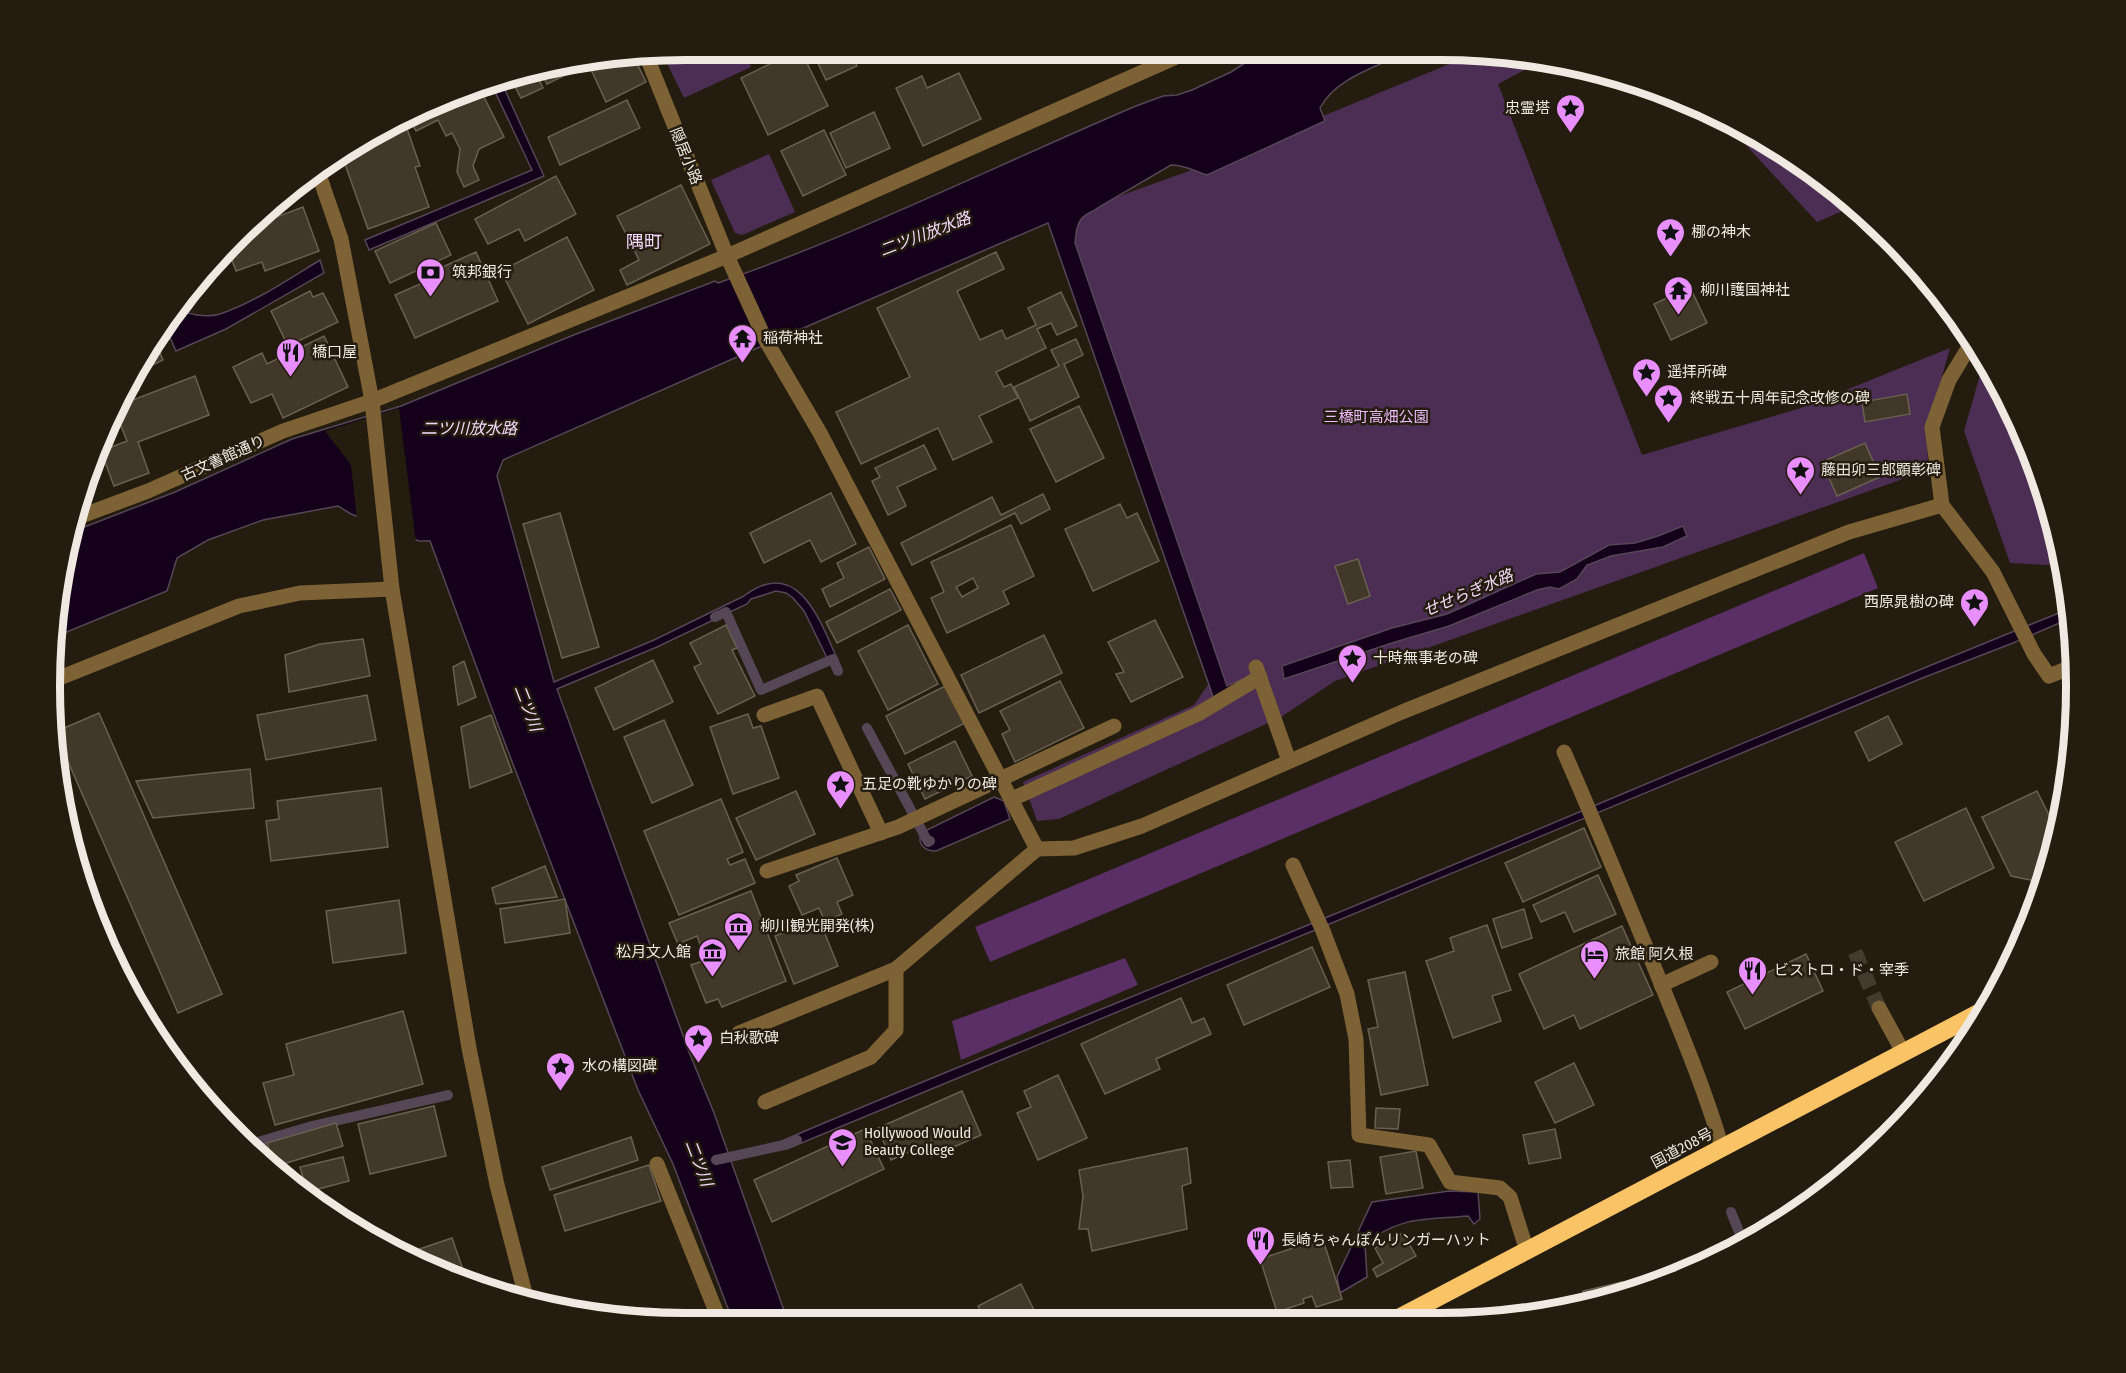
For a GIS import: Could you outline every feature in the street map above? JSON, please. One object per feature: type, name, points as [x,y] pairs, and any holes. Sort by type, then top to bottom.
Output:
[{"type":"highway","name":"国道208号","points":[[1408,1313],[1904,1052],[1965,1028]]},
{"type":"street","name":"古文書館通り","points":[[84,515],[148,491],[283,432],[372,400],[727,256],[1170,60]]},
{"type":"street","name":"隠居小路","points":[[648,61],[727,256],[765,339],[820,433],[1037,849]]},
{"type":"street","points":[[320,178],[341,239],[372,400],[392,589],[469,1048],[497,1185],[525,1292]]},
{"type":"street","points":[[1967,350],[1949,381],[1932,427],[1942,505],[1993,572],[2034,654],[2049,676],[2066,669]]},
{"type":"street","points":[[739,1032],[896,969],[1037,849],[1074,848],[1143,826],[1402,712],[1849,532],[1942,505]]},
{"type":"street","points":[[60,678],[239,606],[300,593],[392,589]]},
{"type":"street","points":[[1012,799],[1198,714],[1258,672],[1289,760]]},
{"type":"street","points":[[764,715],[817,696],[881,833]]},
{"type":"street","points":[[767,871],[898,827],[1114,726]]},
{"type":"street","points":[[1563,752],[1595,823],[1661,985],[1711,1110],[1722,1148]]},
{"type":"street","points":[[1293,865],[1347,994],[1356,1039],[1359,1135],[1429,1145],[1450,1182],[1500,1188],[1510,1197],[1527,1251]]},
{"type":"street","points":[[1661,985],[1711,962]]},
{"type":"street","points":[[765,1102],[871,1057],[896,1030],[896,969]]},
{"type":"street","points":[[1879,1008],[1904,1052]]},
{"type":"street","points":[[657,1164],[717,1313]]},
{"type":"green space","points":[[748,60],[751,67],[684,98],[666,61]]},
{"type":"green space","name":"三橋町高畑公園","points":[[1460,61],[1531,67],[1498,84],[1642,455],[1801,408],[1950,348],[1927,429],[1928,470],[1335,681],[1281,717],[1059,819],[1037,821],[1023,782],[1194,705],[1214,676],[1064,216],[1189,171]]},
{"type":"green space","points":[[1737,136],[1788,166],[1846,209],[1817,222]]},
{"type":"green space","points":[[769,154],[795,212],[742,235],[735,233],[711,180]]},
{"type":"green space","points":[[1981,371],[2001,409],[2033,485],[2054,563],[2048,565],[2010,563],[1964,431]]},
{"type":"shaded area","points":[[1864,553],[1878,588],[990,962],[975,927]]},
{"type":"shaded area","points":[[1125,958],[1138,985],[961,1060],[952,1021]]},
{"type":"water","points":[[1249,60],[1389,60],[1355,76],[1335,89],[1320,108],[1325,121],[1207,175],[1185,167],[1171,165],[1084,217],[1077,227],[1075,243],[1227,686],[1242,679],[1216,705],[1048,223],[503,460],[497,476],[554,682],[654,640],[764,585],[781,583],[795,589],[807,601],[818,617],[842,670],[834,672],[804,611],[786,593],[776,591],[751,599],[747,604],[657,647],[557,689],[689,1052],[714,1113],[785,1313],[730,1313],[673,1164],[638,1090],[430,541],[419,541],[351,514],[338,506],[263,520],[208,540],[177,558],[167,591],[62,634],[65,605],[80,529],[175,492],[292,439],[401,406],[571,336],[715,281],[718,283],[824,243],[1136,106],[1163,96],[1177,95],[1192,90],[1231,72]]},
{"type":"water","points":[[504,87],[544,176],[369,250],[365,240],[532,170],[494,90]]},
{"type":"water","points":[[320,260],[324,273],[226,329],[176,351],[169,334],[184,312],[209,316],[220,314],[259,297]]},
{"type":"water","points":[[1683,526],[1687,536],[1663,547],[1611,556],[1587,565],[1577,579],[1559,589],[1550,587],[1537,590],[1449,626],[1284,679],[1282,666],[1392,628],[1447,614],[1536,574],[1560,572],[1609,545],[1635,543]]},
{"type":"water","points":[[2062,612],[2063,622],[2013,643],[1920,679],[787,1149],[784,1140],[849,1112],[1403,886]]},
{"type":"water","points":[[994,797],[1004,801],[1010,819],[936,851],[928,850],[921,844],[921,833]]},
{"type":"water","points":[[1449,1191],[1478,1192],[1480,1219],[1474,1224],[1468,1216],[1425,1219],[1389,1229],[1365,1245],[1367,1277],[1340,1293],[1337,1277],[1372,1202]]},
{"type":"pier","points":[[399,408],[416,543],[357,520],[351,465],[325,431]]},
{"type":"building","points":[[778,60],[805,60],[828,106],[768,135],[741,78]]},
{"type":"building","points":[[816,60],[854,60],[857,66],[826,80]]},
{"type":"building","points":[[636,62],[646,82],[606,102],[590,68]]},
{"type":"building","points":[[575,70],[547,84],[543,77]]},
{"type":"building","points":[[959,73],[981,119],[923,146],[896,88],[922,76],[927,88]]},
{"type":"building","points":[[538,78],[543,88],[521,98],[514,84]]},
{"type":"building","points":[[482,94],[504,137],[479,149],[473,166],[479,180],[464,187],[457,172],[460,149],[452,133],[446,136],[438,120],[416,131],[412,124]]},
{"type":"building","points":[[627,100],[640,128],[560,165],[548,137]]},
{"type":"building","points":[[874,112],[890,148],[846,168],[830,133]]},
{"type":"building","points":[[406,126],[420,166],[415,167],[429,207],[368,229],[344,162]]},
{"type":"building","points":[[824,130],[846,175],[803,196],[781,151]]},
{"type":"building","points":[[556,176],[576,214],[525,241],[519,229],[488,244],[475,219]]},
{"type":"building","points":[[681,185],[710,244],[627,285],[620,270],[639,260],[617,216]]},
{"type":"building","points":[[303,207],[319,251],[265,271],[262,262],[236,271],[231,256],[267,221]]},
{"type":"building","points":[[436,223],[451,255],[390,283],[375,251]]},
{"type":"building","points":[[567,237],[594,290],[528,324],[501,271]]},
{"type":"building","points":[[476,252],[498,301],[415,338],[395,295],[425,282],[422,276]]},
{"type":"building","points":[[996,252],[1004,269],[957,291],[980,340],[1002,330],[1006,339],[1036,325],[1028,308],[1061,292],[1077,326],[1057,335],[1051,323],[1037,329],[1046,348],[996,372],[1004,387],[1011,384],[1018,398],[979,416],[992,442],[953,460],[938,428],[861,464],[836,412],[910,377],[877,308]]},
{"type":"building","points":[[1690,287],[1707,323],[1671,340],[1654,304]]},
{"type":"building","points":[[310,291],[313,297],[323,293],[338,322],[288,346],[271,311]]},
{"type":"building","name":"橋口屋","points":[[324,336],[348,387],[283,418],[272,394],[251,403],[233,367],[262,353],[267,364]]},
{"type":"building","points":[[1076,339],[1083,355],[1064,364],[1079,397],[1030,421],[1014,387],[1059,366],[1051,350]]},
{"type":"building","points":[[158,350],[163,360],[147,368]]},
{"type":"building","points":[[195,376],[209,415],[138,442],[149,473],[114,486],[104,458],[107,449],[127,441],[119,422],[129,401]]},
{"type":"building","points":[[1907,394],[1910,414],[1865,422],[1862,402]]},
{"type":"building","points":[[1079,406],[1104,458],[1056,482],[1030,429]]},
{"type":"building","points":[[1865,443],[1880,477],[1837,496],[1822,462]]},
{"type":"building","points":[[924,445],[936,469],[897,487],[906,506],[888,515],[872,481],[880,477],[875,468]]},
{"type":"building","points":[[831,493],[856,544],[821,562],[810,540],[764,563],[750,533]]},
{"type":"building","points":[[1043,494],[1050,509],[1021,524],[1015,513],[912,565],[901,543],[992,497],[1001,515]]},
{"type":"building","points":[[1120,504],[1127,518],[1137,513],[1159,561],[1093,591],[1065,529]]},
{"type":"building","points":[[560,513],[599,647],[562,658],[523,524]]},
{"type":"building","points":[[1011,525],[1034,576],[1003,591],[1009,604],[947,633],[931,598],[944,592],[931,562]],"holes":[[[973,578],[978,588],[962,597],[956,587]]]},
{"type":"building","points":[[869,547],[885,579],[830,607],[822,589],[844,578],[837,563]]},
{"type":"building","points":[[1358,559],[1370,596],[1348,604],[1335,566]]},
{"type":"building","points":[[890,589],[901,610],[837,643],[826,622]]},
{"type":"building","points":[[1155,620],[1183,677],[1131,702],[1116,674],[1124,672],[1108,642]]},
{"type":"building","points":[[726,625],[737,648],[732,650],[755,696],[718,714],[694,667],[701,664],[690,643]]},
{"type":"building","points":[[908,625],[938,684],[888,710],[858,651]]},
{"type":"building","points":[[1044,635],[1062,673],[979,713],[961,675]]},
{"type":"building","points":[[363,639],[370,676],[289,692],[285,655],[320,644]]},
{"type":"building","points":[[653,660],[673,702],[614,730],[595,688]]},
{"type":"building","points":[[464,661],[476,697],[458,705],[453,667]]},
{"type":"building","points":[[1060,681],[1084,728],[1015,762],[1002,734],[1010,730],[1000,711]]},
{"type":"building","points":[[945,686],[965,723],[905,754],[886,716]]},
{"type":"building","points":[[367,695],[376,740],[266,760],[257,715]]},
{"type":"building","points":[[99,713],[222,994],[178,1013],[63,751],[61,729]]},
{"type":"building","points":[[748,714],[753,728],[761,726],[779,778],[733,794],[710,727]]},
{"type":"building","points":[[491,715],[512,772],[470,788],[461,727]]},
{"type":"building","points":[[1888,716],[1902,744],[1869,761],[1855,732]]},
{"type":"building","points":[[664,720],[693,785],[652,803],[624,737]]},
{"type":"building","points":[[955,741],[972,776],[925,799],[908,764]]},
{"type":"building","points":[[250,769],[254,808],[153,818],[136,781]]},
{"type":"building","points":[[381,788],[388,847],[271,861],[266,821],[279,819],[277,801]]},
{"type":"building","points":[[796,791],[815,834],[756,860],[736,818]]},
{"type":"building","points":[[2037,791],[2052,820],[2035,881],[2011,876],[1982,817]]},
{"type":"building","points":[[721,799],[743,852],[727,859],[730,865],[745,859],[755,883],[679,915],[644,831]]},
{"type":"building","points":[[1966,808],[1994,868],[1924,901],[1895,842]]},
{"type":"building","points":[[1584,828],[1601,867],[1523,902],[1505,863]]},
{"type":"building","points":[[837,858],[853,895],[837,902],[842,914],[825,922],[819,908],[802,915],[789,886],[799,881],[796,875]]},
{"type":"building","points":[[545,866],[557,897],[496,904],[492,888]]},
{"type":"building","points":[[1598,875],[1616,914],[1574,932],[1565,912],[1541,922],[1533,905]]},
{"type":"building","name":"柳川観光開発(株)","points":[[751,891],[786,981],[722,1007],[718,999],[706,1003],[691,965],[706,960],[697,936],[678,944],[669,923]]},
{"type":"building","points":[[565,899],[570,933],[505,943],[500,909]]},
{"type":"building","points":[[399,900],[406,953],[333,963],[326,911]]},
{"type":"building","points":[[1524,909],[1532,938],[1502,948],[1493,919]]},
{"type":"building","points":[[819,919],[838,966],[794,984],[775,936]]},
{"type":"building","points":[[1487,925],[1511,990],[1492,996],[1501,1021],[1453,1038],[1426,961],[1454,951],[1450,938]]},
{"type":"building","points":[[1622,926],[1653,995],[1580,1029],[1574,1015],[1544,1029],[1519,974]]},
{"type":"building","points":[[1312,947],[1330,987],[1244,1025],[1227,985]]},
{"type":"building","points":[[1806,954],[1823,991],[1745,1029],[1727,992]]},
{"type":"building","points":[[1405,972],[1428,1085],[1381,1095],[1368,1029],[1378,1027],[1368,980]]},
{"type":"building","points":[[1181,998],[1192,1023],[1204,1018],[1211,1034],[1156,1059],[1160,1069],[1105,1094],[1081,1044]]},
{"type":"building","points":[[403,1011],[423,1084],[275,1125],[263,1083],[294,1075],[286,1044]]},
{"type":"building","points":[[1574,1063],[1594,1105],[1555,1123],[1535,1082]]},
{"type":"building","points":[[1058,1075],[1087,1138],[1038,1160],[1017,1113],[1031,1107],[1024,1091]]},
{"type":"building","points":[[962,1091],[981,1135],[931,1157],[925,1145],[891,1160],[878,1128]]},
{"type":"building","points":[[434,1106],[446,1156],[370,1174],[358,1124]]},
{"type":"building","points":[[1376,1108],[1400,1109],[1398,1129],[1375,1128]]},
{"type":"building","points":[[336,1123],[343,1146],[281,1165],[270,1155],[267,1143]]},
{"type":"building","points":[[865,1129],[884,1169],[772,1222],[754,1180]]},
{"type":"building","points":[[1555,1129],[1561,1158],[1529,1164],[1523,1135]]},
{"type":"building","points":[[631,1137],[638,1160],[550,1190],[542,1167]]},
{"type":"building","points":[[1187,1148],[1191,1183],[1182,1186],[1187,1229],[1092,1251],[1088,1229],[1079,1229],[1083,1196],[1079,1170]]},
{"type":"building","points":[[1416,1151],[1423,1188],[1386,1194],[1380,1157]]},
{"type":"building","points":[[343,1157],[349,1181],[314,1190],[305,1184],[300,1167]]},
{"type":"building","points":[[1350,1160],[1353,1187],[1331,1188],[1328,1162]]},
{"type":"building","points":[[649,1165],[661,1201],[565,1231],[554,1195]]},
{"type":"building","points":[[1403,1233],[1416,1256],[1377,1277],[1373,1269],[1383,1263],[1375,1248]]},
{"type":"building","points":[[452,1238],[464,1272],[447,1265],[415,1251]]},
{"type":"building","points":[[1314,1241],[1316,1246],[1324,1243],[1342,1299],[1316,1307],[1312,1296],[1303,1299],[1304,1303],[1277,1312],[1260,1259]]},
{"type":"building","points":[[1622,1282],[1623,1286],[1584,1296],[1583,1291]]},
{"type":"building","points":[[1021,1284],[1036,1313],[982,1313],[978,1306]]},
{"type":"waterway","points":[[715,617],[726,612],[761,690],[833,659],[838,671]]},
{"type":"waterway","points":[[867,728],[928,842],[930,841]]},
{"type":"waterway","points":[[256,1143],[312,1126],[448,1095]]},
{"type":"waterway","name":"二ツ川","points":[[716,1160],[797,1140]]},
{"type":"waterway","points":[[1731,1212],[1741,1236]]},
{"type":"tunnel","points":[[1855,952],[1879,1008]]},
{"type":"place","name":"忠霊塔","points":[[1571,134]]},
{"type":"place","name":"梛の神木","points":[[1670,258]]},
{"type":"place","name":"筑邦銀行","points":[[431,298]]},
{"type":"place","name":"柳川護国神社","points":[[1679,316]]},
{"type":"place","name":"稲荷神社","points":[[742,364]]},
{"type":"place","name":"橋口屋","points":[[291,378]]},
{"type":"place","name":"遥拝所碑","points":[[1646,398]]},
{"type":"place","name":"終戦五十周年記念改修の碑","points":[[1669,424]]},
{"type":"place","name":"藤田卯三郎顕彰碑","points":[[1800,496]]},
{"type":"place","name":"西原晁樹の碑","points":[[1975,628]]},
{"type":"place","name":"十時無事老の碑","points":[[1352,684]]},
{"type":"place","name":"五足の靴ゆかりの碑","points":[[841,810]]},
{"type":"place","name":"柳川観光開発(株)","points":[[739,952]]},
{"type":"place","name":"松月文人館","points":[[712,978]]},
{"type":"place","name":"旅館 阿久根","points":[[1594,980]]},
{"type":"place","name":"ビストロ・ド・宰季","points":[[1753,996]]},
{"type":"place","name":"白秋歌碑","points":[[698,1064]]},
{"type":"place","name":"水の構図碑","points":[[561,1092]]},
{"type":"place","name":"Hollywood Would Beauty College","points":[[843,1168]]},
{"type":"place","name":"長崎ちゃんぽんリンガーハット","points":[[1260,1266]]},
{"type":"district","name":"隅町","points":[[644,242]]},
{"type":"water label","name":"二ツ川放水路","points":[[925,234]]},
{"type":"water label","name":"二ツ川放水路","points":[[469,428]]},
{"type":"water label","name":"せせらぎ水路","points":[[1468,593]]}]
